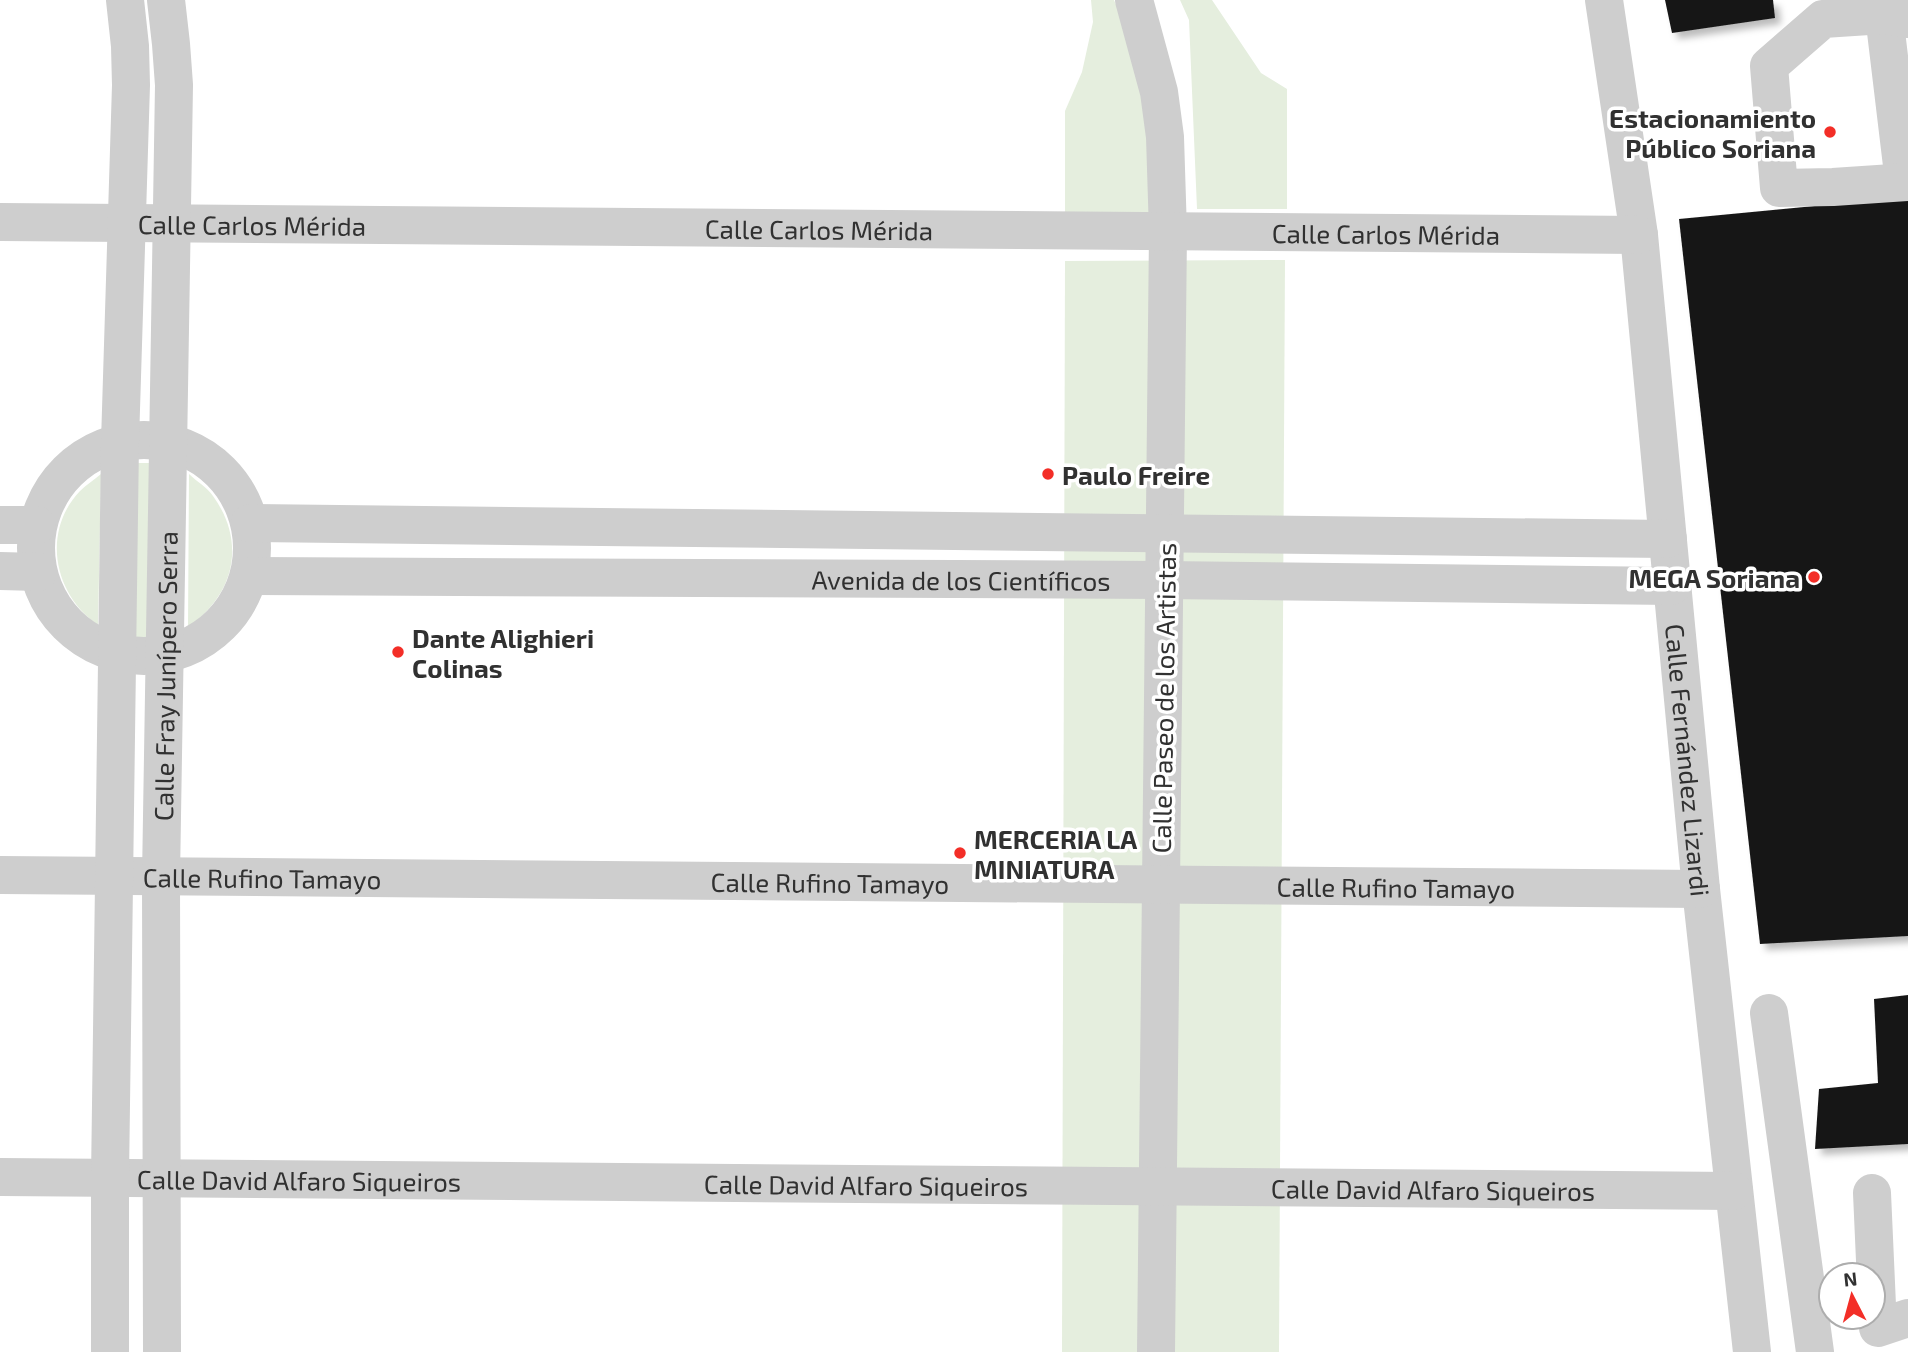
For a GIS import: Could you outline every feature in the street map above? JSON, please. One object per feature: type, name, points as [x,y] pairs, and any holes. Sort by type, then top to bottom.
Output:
[{"type":"street","name":"Calle Fray Junípero Serra","points":[[110,1352],[120,442],[131,85],[125,0]]},
{"type":"street","name":"Calle Fray Junípero Serra","points":[[162,1352],[161,877],[174,85],[166,0]]},
{"type":"street","name":"Calle Paseo de los Artistas","points":[[1134,0],[1159,92],[1165,137],[1168,232],[1156,1352]]},
{"type":"street","name":"Calle Paseo de los Artistas","points":[[1141,0],[1147,46]]},
{"type":"street","name":"Calle Fernández Lizardi","points":[[1604,0],[1639,236],[1701,889],[1752,1352]]},
{"type":"street","points":[[1896,17],[1906,181],[1779,188],[1769,66],[1823,19],[1896,17]]},
{"type":"street","name":"Calle Carlos Mérida","points":[[0,222],[1639,236]]},
{"type":"street","points":[[145,439],[167,442],[199,454],[222,473],[240,497],[250,523],[253,550],[249,576],[238,601],[221,624],[197,642],[164,654],[142,656],[118,653],[88,641],[66,623],[48,598],[38,572],[35,549],[37,525],[53,488],[65,472],[80,460],[103,447],[120,442],[145,439]]},
{"type":"street","name":"Avenida de los Científicos","points":[[250,523],[1668,539]]},
{"type":"street","points":[[0,524],[37,525]]},
{"type":"street","points":[[0,572],[38,572]]},
{"type":"street","name":"Avenida de los Científicos","points":[[249,576],[1164,580],[1672,586]]},
{"type":"street","name":"Calle Rufino Tamayo","points":[[0,875],[1701,889]]},
{"type":"street","points":[[1769,1013],[1815,1352]]},
{"type":"street","name":"Calle David Alfaro Siqueiros","points":[[0,1177],[1734,1191]]},
{"type":"street","points":[[1872,1193],[1889,1332]]},
{"type":"green space","points":[[1091,0],[1114,0],[1151,86],[1152,219],[1065,218],[1065,111],[1082,72],[1093,22]]},
{"type":"green space","points":[[1180,0],[1212,0],[1261,73],[1287,89],[1287,209],[1197,209],[1189,20]]},
{"type":"green space","points":[[1285,260],[1279,1352],[1062,1352],[1065,261]]},
{"type":"green space","points":[[135,463],[155,463],[152,638],[131,637]]},
{"type":"green space","points":[[101,474],[98,625],[71,597],[58,562],[57,544],[60,525],[68,507],[80,491]]},
{"type":"green space","points":[[189,474],[211,493],[224,514],[232,550],[225,584],[216,600],[188,627]]},
{"type":"building","points":[[1665,0],[1773,0],[1775,18],[1672,33]]},
{"type":"building","name":"MEGA Soriana","points":[[1908,197],[1908,936],[1760,944],[1679,219]]},
{"type":"building","points":[[1908,995],[1908,1144],[1815,1149],[1819,1089],[1878,1083],[1874,999]]},
{"type":"place","name":"Estacionamiento Público Soriana","points":[[1830,132]]},
{"type":"place","name":"Paulo Freire","points":[[1048,474]]},
{"type":"place","name":"MEGA Soriana","points":[[1814,577]]},
{"type":"place","name":"Dante Alighieri Colinas","points":[[398,652]]},
{"type":"place","name":"MERCERIA LA MINIATURA","points":[[960,853]]}]
